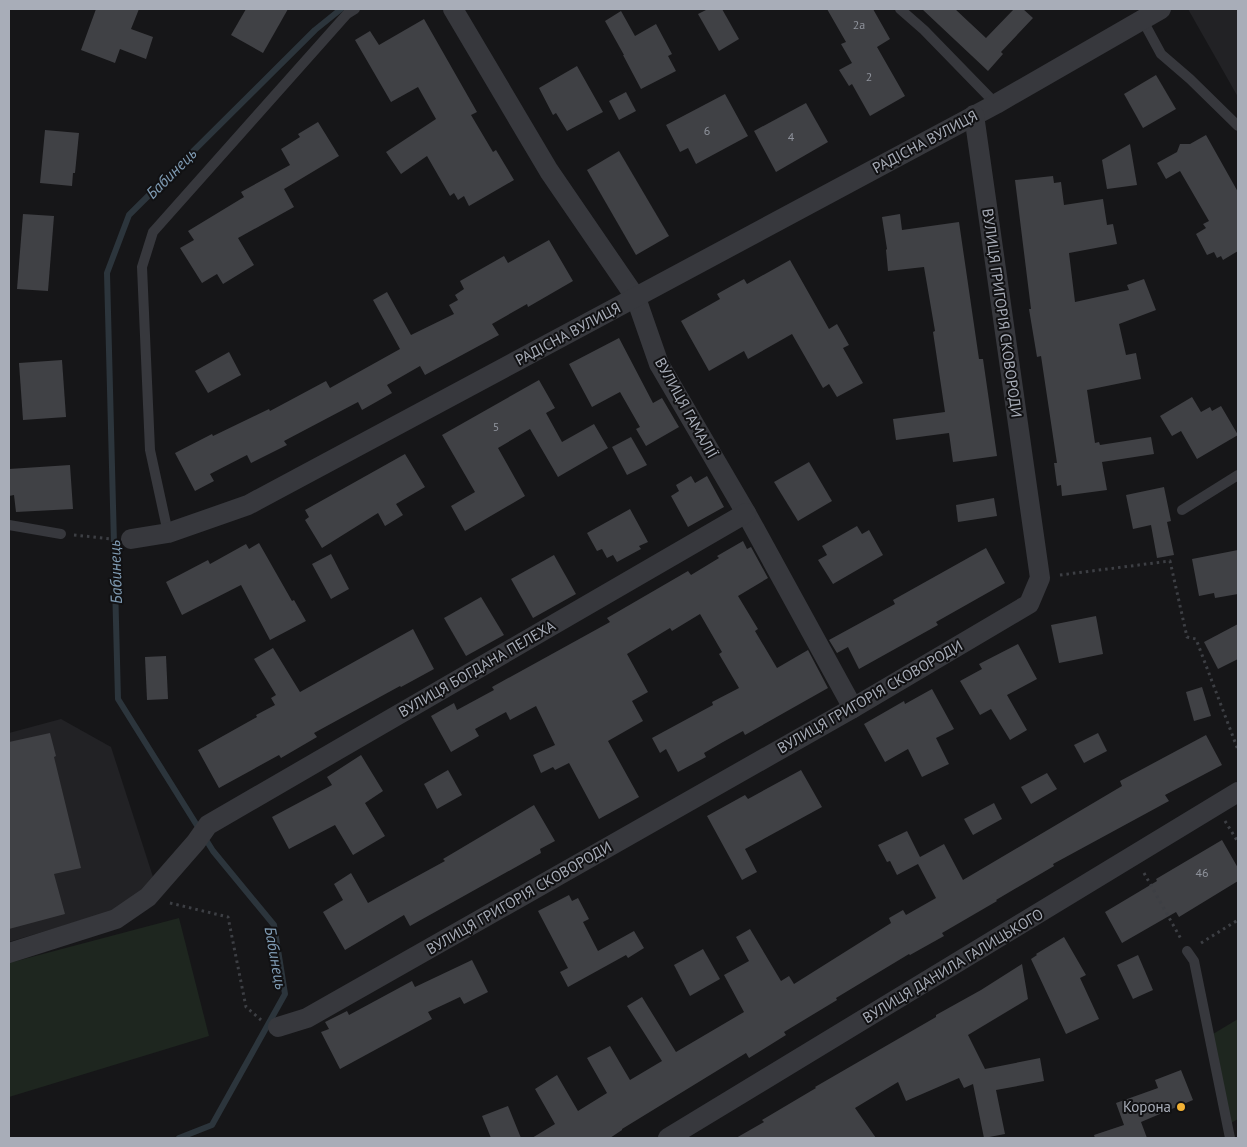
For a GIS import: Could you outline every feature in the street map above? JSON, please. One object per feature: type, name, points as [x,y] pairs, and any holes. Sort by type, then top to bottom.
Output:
[{"type":"street","name":"ВУЛИЦЯ ГАМАЛІЇ","points":[[453,9],[549,171],[636,298],[659,364],[746,513],[852,708]]},
{"type":"street","name":"РАДІСНА ВУЛИЦЯ","points":[[131,539],[168,533],[248,505],[996,104],[1161,9]]},
{"type":"street","name":"ВУЛИЦЯ ГРИГОРІЯ СКОВОРОДИ","points":[[270,1024],[307,1018],[852,708],[1029,604],[1040,578],[974,115]]},
{"type":"street","name":"ВУЛИЦЯ БОГДАНА ПЕЛЕХА","points":[[148,897],[196,842],[208,825],[746,513]]},
{"type":"street","name":"ВУЛИЦЯ ДАНИЛА ГАЛИЦЬКОГО","points":[[668,1138],[1238,792]]},
{"type":"street","points":[[9,953],[116,919],[148,897]]},
{"type":"lane","points":[[168,533],[150,450],[142,267],[153,232],[347,14],[355,9]]},
{"type":"lane","name":"РАДІСНА ВУЛИЦЯ","points":[[900,9],[924,30],[996,104]]},
{"type":"lane","points":[[1142,19],[1161,54],[1190,78],[1238,126]]},
{"type":"lane","points":[[1182,510],[1238,475]]},
{"type":"lane","points":[[9,525],[61,534]]},
{"type":"lane","points":[[1188,951],[1194,961],[1230,1138]]},
{"type":"path","points":[[61,534],[110,539]]},
{"type":"path","points":[[1040,578],[1170,561],[1186,637],[1196,639],[1238,750]]},
{"type":"path","points":[[1135,856],[1188,951],[1238,920]]},
{"type":"path","points":[[148,897],[228,917],[246,1007],[270,1024]]},
{"type":"shaded area","points":[[1188,9],[1238,9],[1238,97]]},
{"type":"shaded area","points":[[61,719],[111,747],[155,883],[112,911],[9,942],[9,733]]},
{"type":"shaded area","points":[[179,918],[209,1036],[9,1097],[9,963]]},
{"type":"shaded area","points":[[1238,1019],[1238,1119],[1231,1123],[1213,1034]]},
{"type":"building","points":[[96,9],[139,9],[131,29],[153,37],[146,59],[120,49],[115,63],[81,50]]},
{"type":"building","points":[[246,9],[288,9],[263,53],[231,35]]},
{"type":"building","points":[[708,9],[722,9],[739,39],[719,51],[698,14]]},
{"type":"building","points":[[827,9],[873,9],[890,39],[877,47],[905,96],[870,116],[852,84],[849,86],[839,70],[852,63],[841,44],[846,42]]},
{"type":"building","points":[[922,9],[955,9],[986,38],[1014,9],[1023,9],[1033,18],[1001,52],[1003,54],[988,71]]},
{"type":"building","points":[[621,11],[635,36],[656,24],[672,54],[668,56],[676,71],[641,89],[605,21]]},
{"type":"building","points":[[424,19],[477,112],[471,115],[493,152],[496,150],[514,180],[469,206],[464,196],[458,200],[454,193],[450,196],[427,156],[401,174],[386,152],[436,119],[418,87],[391,102],[355,40],[370,31],[379,45]]},
{"type":"building","points":[[577,66],[603,112],[567,131],[556,113],[553,115],[539,88]]},
{"type":"building","points":[[1156,75],[1176,109],[1143,128],[1124,94]]},
{"type":"building","points":[[626,92],[636,111],[619,120],[609,101]]},
{"type":"building","points":[[725,94],[748,136],[696,164],[688,148],[680,152],[666,125]]},
{"type":"building","points":[[806,103],[828,142],[776,172],[754,131]]},
{"type":"building","points":[[318,122],[339,156],[284,189],[294,207],[238,238],[254,265],[223,284],[217,274],[202,283],[180,248],[194,240],[188,231],[244,197],[241,192],[290,165],[281,149],[300,137],[298,134]]},
{"type":"building","points":[[45,130],[79,133],[72,186],[40,183]]},
{"type":"building","points":[[1206,135],[1238,192],[1238,251],[1223,260],[1221,256],[1217,258],[1214,252],[1207,255],[1196,234],[1206,228],[1203,224],[1209,221],[1180,171],[1166,179],[1157,163],[1177,152],[1180,144],[1190,144]]},
{"type":"building","points":[[1130,144],[1137,185],[1107,189],[1102,160]]},
{"type":"building","points":[[619,151],[669,236],[636,255],[587,170]]},
{"type":"building","points":[[1053,176],[1054,183],[1061,182],[1064,205],[1103,199],[1107,225],[1113,224],[1117,244],[1069,253],[1075,302],[1129,290],[1127,285],[1144,279],[1156,310],[1119,324],[1126,355],[1136,353],[1141,379],[1087,390],[1095,443],[1099,442],[1100,445],[1151,437],[1154,454],[1102,462],[1107,490],[1062,496],[1061,485],[1057,486],[1054,463],[1057,463],[1041,356],[1037,357],[1029,309],[1031,309],[1015,180]]},
{"type":"building","points":[[23,214],[54,216],[48,291],[17,289]]},
{"type":"building","points":[[900,214],[902,230],[959,222],[979,359],[983,359],[997,456],[953,462],[949,433],[896,440],[893,419],[945,412],[933,332],[935,331],[924,267],[888,271],[882,217]]},
{"type":"building","points":[[549,240],[573,281],[528,307],[527,304],[492,324],[499,335],[425,375],[420,366],[387,385],[392,393],[362,410],[358,402],[284,441],[287,445],[251,463],[247,455],[210,474],[214,481],[195,491],[175,453],[212,434],[213,436],[269,409],[270,411],[326,381],[330,388],[400,349],[373,300],[387,292],[411,335],[454,314],[449,305],[458,300],[455,295],[464,289],[460,281],[504,256],[508,263]]},
{"type":"building","points":[[790,260],[829,329],[837,324],[849,345],[843,348],[863,383],[837,397],[829,384],[823,388],[792,334],[748,359],[744,351],[709,371],[681,321],[720,299],[717,294],[744,279],[747,284]]},
{"type":"building","points":[[619,338],[653,403],[662,398],[679,427],[646,446],[636,429],[640,427],[620,392],[592,407],[569,364]]},
{"type":"building","points":[[229,352],[241,375],[208,393],[195,371]]},
{"type":"building","points":[[62,360],[66,417],[23,420],[19,363]]},
{"type":"building","points":[[539,380],[555,408],[546,413],[562,442],[594,424],[608,448],[558,477],[530,429],[498,448],[525,496],[465,531],[451,506],[475,492],[442,435]]},
{"type":"building","points":[[1192,397],[1201,412],[1210,407],[1212,411],[1221,406],[1238,435],[1197,459],[1181,431],[1172,436],[1160,416]]},
{"type":"building","points":[[631,437],[647,465],[627,475],[612,447]]},
{"type":"building","points":[[405,454],[425,487],[396,504],[403,515],[385,526],[378,513],[322,548],[305,520],[309,517],[305,510]]},
{"type":"building","points":[[809,462],[832,501],[798,521],[774,482]]},
{"type":"building","points":[[70,465],[73,509],[16,512],[14,495],[9,496],[9,469]]},
{"type":"building","points":[[691,476],[695,483],[707,476],[724,507],[688,527],[671,496],[679,491],[676,485]]},
{"type":"building","points":[[1164,487],[1171,521],[1167,522],[1174,555],[1157,558],[1151,525],[1133,529],[1126,495]]},
{"type":"building","points":[[994,498],[997,516],[958,522],[956,505]]},
{"type":"building","points":[[630,509],[648,542],[639,546],[641,549],[617,562],[613,555],[607,558],[602,549],[597,551],[587,533]]},
{"type":"building","points":[[857,526],[862,534],[869,530],[883,555],[833,584],[818,560],[827,555],[822,546]]},
{"type":"building","points":[[743,541],[747,549],[751,547],[768,578],[738,596],[758,629],[755,631],[777,668],[808,650],[828,688],[745,735],[743,731],[723,742],[704,753],[706,757],[678,772],[666,749],[660,753],[652,738],[713,705],[712,702],[739,688],[719,654],[722,652],[700,614],[672,631],[670,628],[627,654],[648,692],[632,701],[643,721],[608,741],[639,797],[599,819],[569,763],[555,770],[553,767],[541,773],[533,755],[555,745],[536,706],[510,720],[506,712],[475,729],[479,736],[451,752],[431,716],[454,703],[457,710],[494,690],[492,687],[610,622],[607,618],[688,571],[691,575],[719,558],[717,556]]},
{"type":"building","points":[[259,543],[292,601],[294,600],[306,621],[270,640],[241,585],[182,615],[166,582],[208,560],[210,564],[246,544],[249,549]]},
{"type":"building","points":[[986,548],[1005,583],[936,622],[938,625],[859,669],[848,647],[837,653],[829,640],[895,604],[893,600]]},
{"type":"building","points":[[1238,550],[1238,594],[1215,598],[1214,593],[1199,596],[1192,559]]},
{"type":"building","points":[[331,554],[349,589],[331,599],[312,564]]},
{"type":"building","points":[[554,555],[576,594],[533,618],[511,579]]},
{"type":"building","points":[[481,597],[504,635],[466,656],[444,618]]},
{"type":"building","points":[[1096,616],[1103,654],[1059,663],[1051,625]]},
{"type":"building","points":[[1238,624],[1238,659],[1218,669],[1204,642]]},
{"type":"building","points":[[413,629],[434,669],[314,733],[317,737],[281,758],[279,755],[219,788],[198,750],[275,705],[271,698],[276,695],[254,659],[273,648],[300,692]]},
{"type":"building","points":[[1018,644],[1037,679],[1007,695],[1027,730],[1010,740],[991,709],[980,715],[960,681],[982,669],[979,664]]},
{"type":"building","points":[[166,656],[168,699],[147,700],[145,657]]},
{"type":"building","points":[[1202,687],[1211,716],[1194,721],[1186,692]]},
{"type":"building","points":[[932,689],[954,729],[936,738],[949,764],[922,777],[908,749],[885,762],[864,724],[904,701],[905,704]]},
{"type":"building","points":[[50,733],[81,868],[54,874],[65,914],[9,929],[9,742]]},
{"type":"building","points":[[1098,733],[1107,751],[1084,763],[1074,745]]},
{"type":"building","points":[[1206,735],[1222,765],[1165,795],[1169,801],[1053,864],[1054,866],[942,933],[944,936],[909,954],[836,998],[837,1000],[784,1032],[786,1035],[749,1058],[746,1053],[610,1138],[532,1138],[555,1124],[535,1089],[557,1075],[578,1111],[607,1093],[587,1058],[610,1046],[630,1080],[662,1061],[627,1006],[642,997],[676,1052],[744,1012],[724,975],[749,961],[736,937],[750,929],[781,981],[789,976],[794,984],[891,923],[889,918],[903,910],[906,915],[936,898],[918,864],[897,875],[890,861],[887,862],[878,845],[907,831],[920,857],[944,844],[963,880],[1122,786],[1120,781]]},
{"type":"building","points":[[361,755],[383,791],[365,803],[385,836],[353,855],[335,825],[289,849],[272,817],[332,785],[327,777]]},
{"type":"building","points":[[448,770],[462,795],[437,809],[424,784]]},
{"type":"building","points":[[801,770],[822,807],[745,849],[757,872],[742,880],[707,816],[745,795],[748,799]]},
{"type":"building","points":[[1047,773],[1057,789],[1031,804],[1021,787]]},
{"type":"building","points":[[994,803],[1002,819],[973,835],[964,819]]},
{"type":"building","points":[[534,805],[555,841],[540,849],[541,853],[410,926],[404,915],[345,950],[323,912],[343,900],[334,884],[351,873],[368,903],[445,861],[443,859]]},
{"type":"building","points":[[1222,840],[1238,868],[1238,881],[1179,917],[1176,912],[1122,943],[1105,912]]},
{"type":"building","points":[[569,895],[572,901],[578,898],[589,919],[583,922],[598,951],[634,931],[644,948],[628,958],[626,955],[568,987],[560,972],[568,968],[538,911]]},
{"type":"building","points":[[1064,937],[1086,975],[1080,978],[1099,1019],[1066,1034],[1031,959]]},
{"type":"building","points":[[703,949],[720,979],[690,996],[674,965]]},
{"type":"building","points":[[1138,955],[1153,990],[1133,999],[1117,965]]},
{"type":"building","points":[[472,960],[488,992],[464,1004],[460,997],[428,1012],[432,1019],[340,1069],[321,1032],[329,1029],[325,1022],[347,1011],[349,1015],[412,981],[415,987]]},
{"type":"building","points":[[1022,964],[1028,999],[968,1035],[985,1069],[1040,1058],[1044,1081],[996,1090],[1005,1134],[984,1138],[973,1084],[964,1088],[959,1078],[906,1101],[898,1082],[855,1108],[876,1138],[736,1138],[764,1122],[762,1120],[815,1087],[936,1017],[936,1015]]},
{"type":"building","points":[[1181,1070],[1193,1100],[1141,1122],[1147,1138],[1095,1138],[1094,1135],[1124,1125],[1116,1103],[1158,1088],[1155,1080]]},
{"type":"building","points":[[508,1106],[521,1138],[491,1138],[482,1116]]},
{"type":"waterway","name":"Бабинець","points":[[179,1138],[212,1125],[285,994],[274,925],[213,851],[118,699],[107,273],[129,215],[315,30],[341,9]]},
{"type":"place","name":"Корона","points":[[1181,1107]]}]
